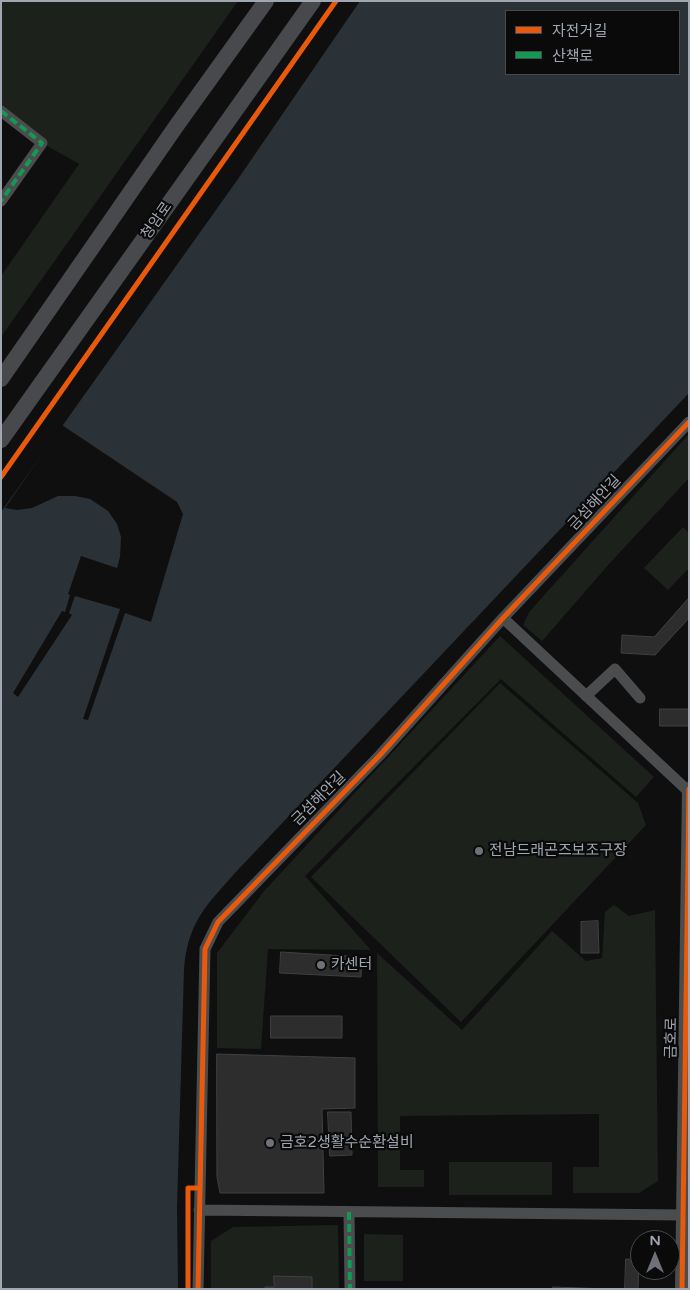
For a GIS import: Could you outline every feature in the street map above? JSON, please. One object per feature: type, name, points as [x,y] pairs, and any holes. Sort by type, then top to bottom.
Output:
[{"type":"main road","points":[[1,379],[177,125],[266,1]]},
{"type":"main road","name":"청암로","points":[[1,440],[313,1]]},
{"type":"street","points":[[1,111],[42,143],[2,200]]},
{"type":"street","name":"금섬해안길","points":[[198,1289],[205,949],[218,922],[380,755],[503,618],[689,422]]},
{"type":"street","points":[[503,618],[688,789]]},
{"type":"street","points":[[586,696],[615,669],[640,698]]},
{"type":"street","name":"금호로","points":[[682,1289],[687,1034],[688,789]]},
{"type":"street","points":[[199,1210],[683,1215]]},
{"type":"street","points":[[349,1212],[350,1289]]},
{"type":"shaded area","points":[[1,1],[238,1],[1,337],[1,276],[79,164],[42,143],[1,111]]},
{"type":"shaded area","points":[[360,1],[689,1],[689,393],[234,874],[199,917],[189,940],[184,969],[177,1207],[178,1289],[1,1289],[1,512],[238,179]]},
{"type":"shaded area","points":[[689,434],[689,478],[610,563],[542,641],[523,625],[529,612]]},
{"type":"shaded area","points":[[683,527],[689,533],[689,568],[668,590],[644,568]]},
{"type":"shaded area","points":[[500,636],[654,777],[636,797],[501,679],[305,876],[371,950],[268,949],[261,1049],[217,1048],[217,953],[265,890]]},
{"type":"shaded area","name":"전남드래곤즈보조구장","points":[[500,683],[638,803],[646,825],[461,1022],[311,877]]},
{"type":"shaded area","points":[[614,905],[629,916],[655,910],[658,1181],[639,1193],[573,1193],[573,1167],[599,1167],[599,1114],[400,1116],[400,1170],[424,1170],[424,1187],[378,1187],[377,953],[462,1030],[552,931],[586,961],[602,958],[605,912]]},
{"type":"shaded area","points":[[449,1162],[552,1162],[552,1195],[449,1195]]},
{"type":"shaded area","points":[[338,1225],[339,1289],[211,1289],[211,1241],[233,1227]]},
{"type":"shaded area","points":[[364,1234],[403,1235],[403,1281],[364,1281]]},
{"type":"pier","points":[[62,425],[177,502],[183,514],[151,622],[125,613],[88,720],[83,719],[120,609],[75,596],[69,613],[72,615],[18,697],[13,693],[62,611],[65,612],[70,595],[68,594],[81,556],[117,568],[120,557],[121,537],[117,524],[108,511],[90,499],[75,496],[58,496],[32,508],[17,510],[5,508]]},
{"type":"building","points":[[689,598],[689,618],[655,655],[621,653],[622,635],[654,637]]},
{"type":"building","points":[[660,709],[689,709],[689,726],[660,726]]},
{"type":"building","points":[[598,921],[599,953],[581,953],[581,922]]},
{"type":"building","name":"카센터","points":[[281,952],[362,957],[361,977],[280,973]]},
{"type":"building","points":[[271,1016],[342,1016],[342,1038],[271,1038]]},
{"type":"building","name":"금호2생활수순환설비","points":[[217,1054],[355,1058],[355,1108],[322,1109],[324,1193],[220,1193],[217,1177]]},
{"type":"building","points":[[328,1112],[351,1112],[352,1155],[330,1156]]},
{"type":"building","points":[[626,1259],[630,1259],[630,1280],[638,1280],[638,1289],[625,1289]]},
{"type":"building","points":[[274,1276],[312,1277],[312,1289],[265,1289],[265,1287],[274,1287]]},
{"type":"building","points":[[553,1287],[607,1289],[553,1289]]},
{"type":"marked path","points":[[1,111],[42,143],[1,201]]},
{"type":"marked path","points":[[349,1212],[350,1289]]},
{"type":"cycle path","points":[[1,477],[336,1]]},
{"type":"cycle path","points":[[198,1289],[205,949],[218,922],[380,755],[503,618],[689,422]]},
{"type":"cycle path","points":[[682,1289],[689,789]]},
{"type":"cycle path","points":[[188,1289],[188,1188],[200,1188]]},
{"type":"place","name":"전남드래곤즈보조구장","points":[[479,851]]},
{"type":"place","name":"카센터","points":[[321,965]]},
{"type":"place","name":"금호2생활수순환설비","points":[[270,1143]]}]
